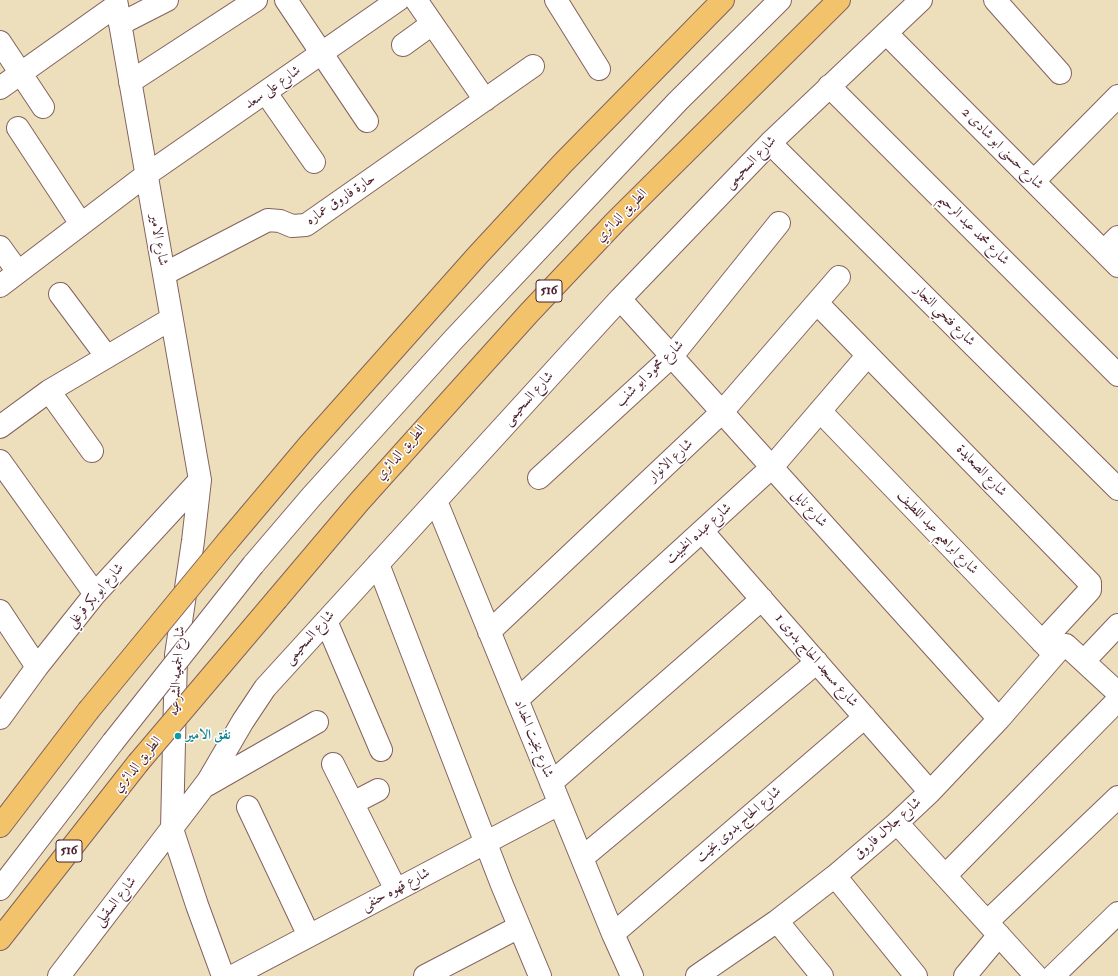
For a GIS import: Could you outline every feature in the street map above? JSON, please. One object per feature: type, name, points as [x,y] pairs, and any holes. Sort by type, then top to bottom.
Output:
[{"type":"highway","points":[[0,826],[88,711],[227,542],[329,422],[477,256],[563,163],[723,0]]},
{"type":"highway","name":"الطريق الدائري","points":[[0,939],[138,763],[364,496],[528,313],[616,221],[839,0]]},
{"type":"street","points":[[0,88],[118,10],[168,0]]},
{"type":"street","points":[[130,82],[256,0]]},
{"type":"street","points":[[286,0],[367,121]]},
{"type":"street","name":"شارع على سعد","points":[[0,286],[146,175],[398,0]]},
{"type":"street","points":[[416,0],[485,100]]},
{"type":"street","points":[[0,889],[112,742],[253,565],[312,496],[454,339],[678,101],[780,0]]},
{"type":"street","name":"شارع السحيمى","points":[[172,829],[204,787],[253,704],[265,688],[620,299],[770,143],[921,0]]},
{"type":"street","points":[[995,0],[1060,73]]},
{"type":"street","points":[[564,4],[599,69]]},
{"type":"street","name":"شارع الامير","points":[[118,10],[200,480]]},
{"type":"street","points":[[403,45],[432,24]]},
{"type":"street","name":"شارع حسنى ابو شادى 2","points":[[886,33],[1034,181],[1113,251]]},
{"type":"street","points":[[0,42],[43,107]]},
{"type":"street","name":"حارة فاروق عماره","points":[[164,274],[268,220],[280,221],[292,226],[306,225],[533,66]]},
{"type":"street","name":"شارع محمد عبد الرحيم","points":[[829,86],[1118,375]]},
{"type":"street","points":[[266,93],[314,162]]},
{"type":"street","points":[[1034,181],[1118,96]]},
{"type":"street","points":[[18,128],[81,224]]},
{"type":"street","name":"شارع فتحي النجار","points":[[770,143],[1118,489]]},
{"type":"street","name":"شارع محمود ابو شنب","points":[[539,478],[672,356],[779,223]]},
{"type":"street","points":[[0,247],[18,272]]},
{"type":"street","name":"شارع الانوار","points":[[490,632],[722,412],[839,276]]},
{"type":"street","points":[[60,294],[107,357]]},
{"type":"street","name":"شارع نايل","points":[[620,299],[999,719]]},
{"type":"street","name":"شارع الصعايدة","points":[[817,303],[1090,583],[1090,590],[1048,648]]},
{"type":"street","points":[[0,427],[49,391],[171,319]]},
{"type":"street","name":"شارع عبده الخبيت","points":[[517,700],[772,468],[868,355]]},
{"type":"street","points":[[49,391],[92,451]]},
{"type":"street","name":"شارع ابراهيم عبد اللطيف","points":[[820,411],[1048,648]]},
{"type":"street","points":[[0,461],[95,594]]},
{"type":"street","name":"شارع ابو بكر فرغلي","points":[[3,712],[95,594],[200,480]]},
{"type":"street","name":"شارع الجمعيه الشرعيه","points":[[200,480],[193,541],[176,655],[172,829],[197,905],[223,976]]},
{"type":"street","name":"شارع بخيت الحداد","points":[[436,501],[559,804],[632,976]]},
{"type":"street","name":"شارع مسجد الحاج بدوى 1","points":[[702,531],[930,792]]},
{"type":"street","points":[[378,564],[519,927],[540,976]]},
{"type":"street","points":[[551,783],[762,599]]},
{"type":"street","points":[[0,611],[37,667]]},
{"type":"street","points":[[326,621],[381,750]]},
{"type":"street","points":[[1084,661],[1118,625]]},
{"type":"street","points":[[1048,648],[1064,644],[1118,693]]},
{"type":"street","name":"شارع جلال فاروق","points":[[709,973],[835,876],[897,823],[930,792],[999,719],[1048,648]]},
{"type":"street","points":[[582,858],[817,662]]},
{"type":"street","points":[[945,876],[1118,700]]},
{"type":"street","name":"شارع الحاج بدوى بخيت","points":[[613,934],[865,717]]},
{"type":"street","points":[[204,787],[317,722]]},
{"type":"street","points":[[333,764],[396,890]]},
{"type":"street","points":[[353,803],[378,790]]},
{"type":"street","points":[[965,976],[993,928],[1118,797]]},
{"type":"street","name":"شارع قهوه حنفى","points":[[233,976],[559,804]]},
{"type":"street","points":[[248,807],[309,936]]},
{"type":"street","points":[[897,823],[1036,976]]},
{"type":"street","name":"شارع السقيلى","points":[[59,976],[172,829]]},
{"type":"street","points":[[835,876],[916,976]]},
{"type":"street","points":[[1053,976],[1118,913]]},
{"type":"street","points":[[777,921],[822,976]]},
{"type":"street","points":[[425,976],[519,927]]},
{"type":"place","name":"نفق الامير","points":[[178,736]]}]
